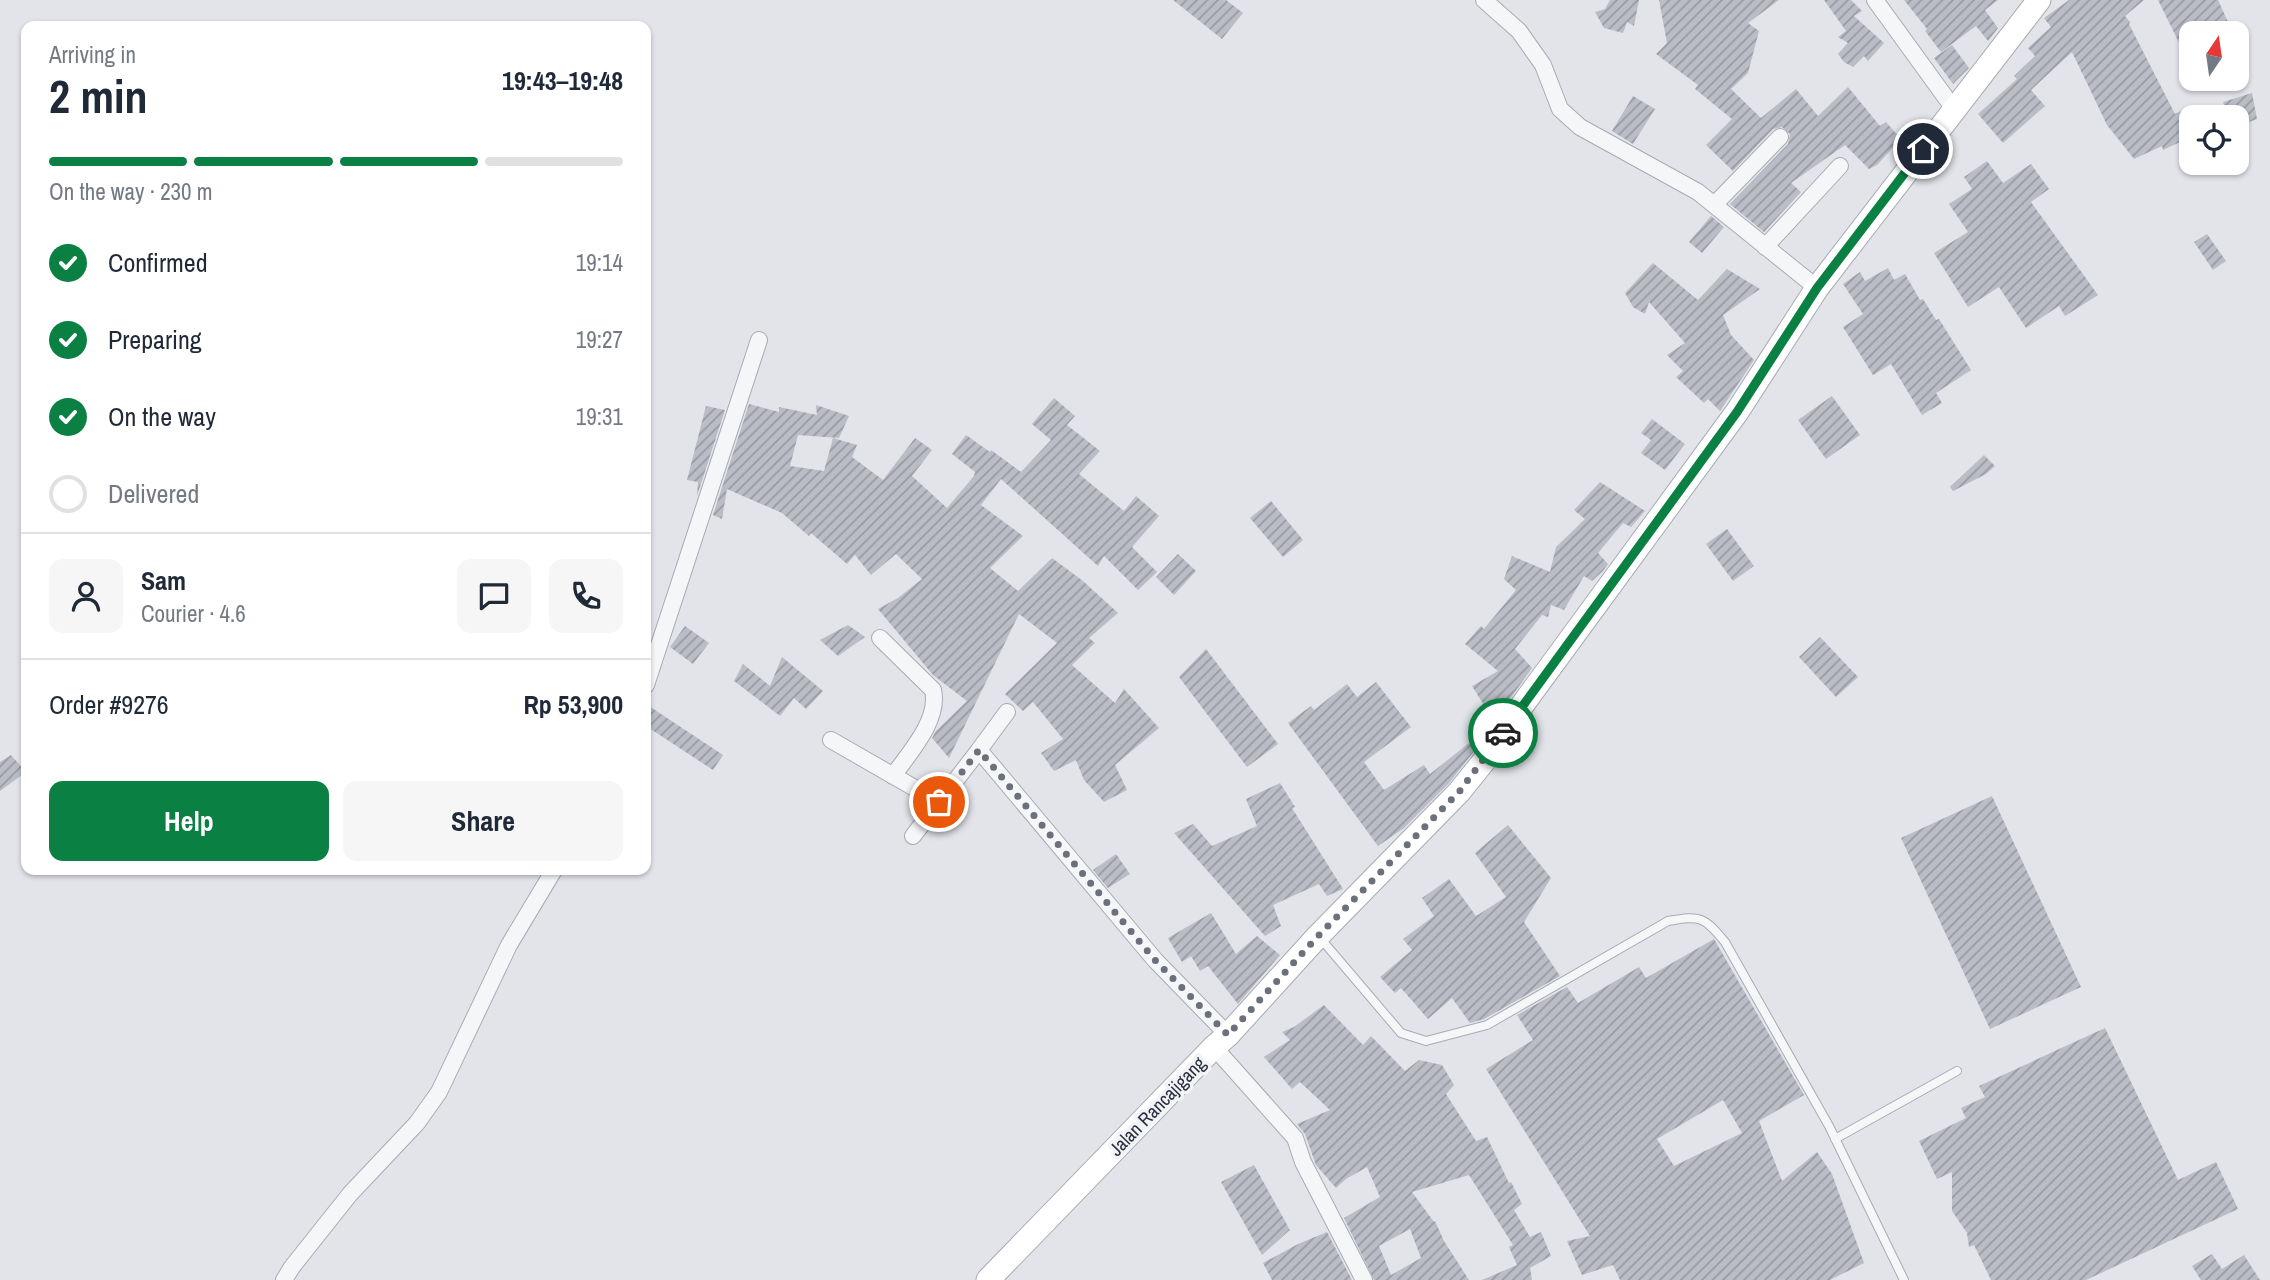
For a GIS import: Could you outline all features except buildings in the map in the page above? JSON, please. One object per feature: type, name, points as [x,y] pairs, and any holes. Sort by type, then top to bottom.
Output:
[{"type":"main road","name":"Jalan Rancajigang","points":[[988,1280],[1459,792],[1737,412],[1817,288],[2039,0]]},
{"type":"street","points":[[1484,0],[1519,31],[1543,65],[1560,109],[1580,127],[1698,192],[1817,288]]},
{"type":"street","points":[[1875,0],[1954,109]]},
{"type":"street","points":[[1714,205],[1780,137]]},
{"type":"street","points":[[1765,247],[1840,166]]},
{"type":"street","points":[[651,670],[759,340]]},
{"type":"street","points":[[880,638],[933,690],[935,699],[923,731],[894,776]]},
{"type":"street","points":[[914,836],[1007,712]]},
{"type":"street","points":[[831,740],[939,802]]},
{"type":"street","points":[[979,750],[1221,1041],[1295,1138],[1303,1161],[1364,1280]]},
{"type":"street","points":[[284,1280],[349,1194],[417,1123],[439,1092],[509,946],[551,875]]},
{"type":"lane","points":[[1318,936],[1401,1033],[1426,1041],[1487,1025],[1668,921],[1690,917],[1708,922],[1725,942],[1835,1139],[1904,1280]]},
{"type":"lane","points":[[1835,1139],[1957,1071]]},
{"type":"way so far","points":[[939,802],[979,750],[1155,960],[1228,1035],[1318,936],[1459,792],[1503,733]]},
{"type":"route","points":[[1503,733],[1737,412],[1817,288],[1923,149]]}]
